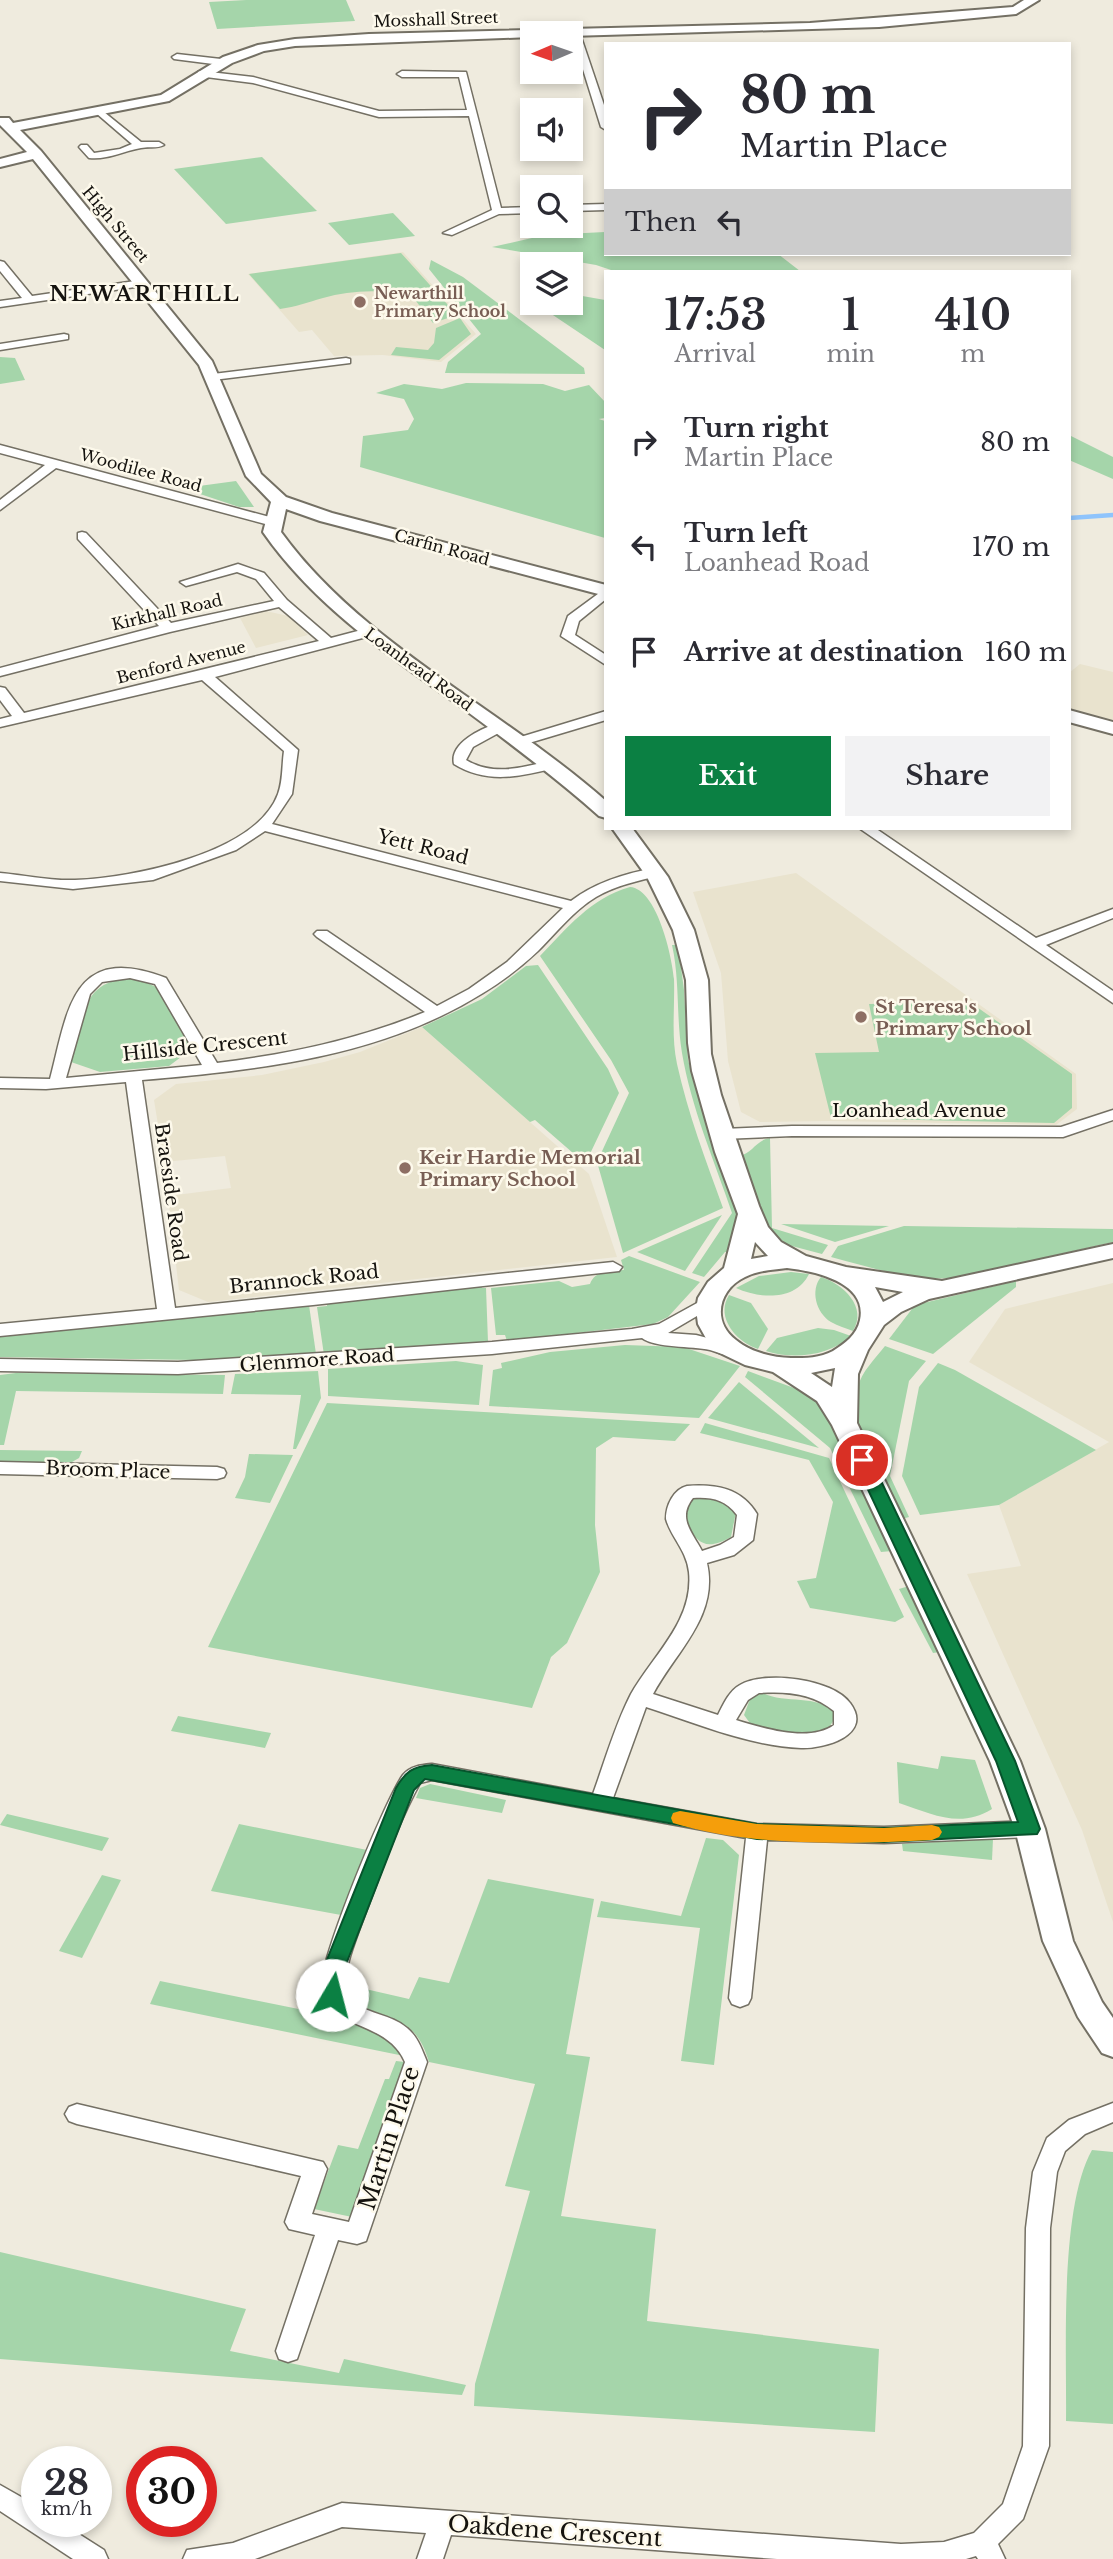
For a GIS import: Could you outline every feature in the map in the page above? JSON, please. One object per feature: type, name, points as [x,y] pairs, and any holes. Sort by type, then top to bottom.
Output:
[{"type":"street","name":"Mosshall Street","points":[[583,31],[845,26],[1003,11],[1021,8],[1033,0]]},
{"type":"street","name":"Mosshall Street","points":[[6,123],[99,111],[181,93],[201,74],[221,62],[269,46],[314,41],[520,33]]},
{"type":"street","points":[[583,56],[604,121]]},
{"type":"street","points":[[177,57],[221,62]]},
{"type":"street","points":[[201,74],[253,80],[379,114],[473,113]]},
{"type":"street","points":[[402,74],[463,74],[497,211]]},
{"type":"street","points":[[99,111],[139,145]]},
{"type":"street","name":"High Street","points":[[6,123],[36,154],[142,283],[213,377],[254,476],[280,501]]},
{"type":"street","points":[[83,147],[92,156],[121,152],[139,145],[159,145]]},
{"type":"street","points":[[0,163],[36,154]]},
{"type":"street","points":[[583,208],[604,207]]},
{"type":"street","points":[[448,233],[497,211],[520,210]]},
{"type":"street","points":[[0,264],[29,299]]},
{"type":"street","points":[[0,304],[142,283]]},
{"type":"street","points":[[0,347],[64,337]]},
{"type":"street","points":[[213,377],[346,362]]},
{"type":"street","name":"Woodilee Road","points":[[0,449],[273,522]]},
{"type":"street","points":[[0,506],[54,463]]},
{"type":"street","points":[[273,522],[280,501]]},
{"type":"street","name":"Carfin Road","points":[[280,501],[326,517],[604,591]]},
{"type":"street","name":"Loanhead Road","points":[[273,522],[272,533],[299,570],[332,604],[550,765],[604,810]]},
{"type":"street","points":[[82,536],[168,628]]},
{"type":"street","points":[[186,582],[238,568],[260,576],[282,603],[329,643]]},
{"type":"street","points":[[604,594],[573,619],[569,636],[604,661]]},
{"type":"street","name":"Kirkhall Road","points":[[0,671],[168,628],[282,603]]},
{"type":"street","name":"Benford Avenue","points":[[0,723],[205,676],[369,632]]},
{"type":"street","points":[[0,877],[73,885],[153,876],[231,847],[264,826],[285,794],[291,750],[205,676]]},
{"type":"street","points":[[0,691],[20,718]]},
{"type":"street","points":[[519,742],[604,716]]},
{"type":"street","points":[[1071,717],[1113,728]]},
{"type":"street","points":[[499,727],[467,746],[460,753],[459,761],[470,769],[486,774],[508,774],[550,765]]},
{"type":"street","name":"Yett Road","points":[[264,826],[574,906]]},
{"type":"street","points":[[624,830],[656,872],[677,909],[695,970],[700,1054],[749,1216],[764,1240],[801,1263]]},
{"type":"street","points":[[869,830],[1113,998]]},
{"type":"street","name":"Hillside Crescent","points":[[0,1083],[57,1083],[287,1060],[388,1032],[435,1012],[506,971],[574,906],[605,887],[638,875],[656,872]]},
{"type":"street","points":[[1034,944],[1113,913]]},
{"type":"street","points":[[322,934],[435,1012]]},
{"type":"street","points":[[57,1083],[82,993],[94,981],[122,974],[140,974],[161,981],[212,1068]]},
{"type":"street","name":"Braeside Road","points":[[133,1076],[167,1314]]},
{"type":"street","name":"Loanhead Avenue","points":[[723,1134],[792,1131],[1063,1132],[1113,1115]]},
{"type":"street","points":[[735,1272],[749,1216]]},
{"type":"street","points":[[874,1321],[902,1301],[954,1285],[1113,1251]]},
{"type":"street","points":[[855,1350],[822,1363],[782,1366],[756,1360],[733,1350],[717,1336],[708,1320],[708,1302],[717,1286],[735,1272],[760,1264],[801,1263],[905,1285],[954,1285]]},
{"type":"street","name":"Brannock Road","points":[[0,1330],[613,1266]]},
{"type":"street","points":[[841,1273],[860,1287],[872,1304],[874,1321],[869,1336],[855,1350],[845,1374],[845,1425]]},
{"type":"street","name":"Glenmore Road","points":[[0,1365],[178,1368],[322,1361],[632,1335],[665,1328],[708,1302]]},
{"type":"street","name":"Glenmore Road","points":[[632,1335],[696,1341],[733,1350]]},
{"type":"street","points":[[782,1366],[827,1395],[845,1425],[1005,1761],[1030,1829],[1058,1941],[1089,2008],[1113,2044]]},
{"type":"street","name":"Broom Place","points":[[0,1468],[217,1473]]},
{"type":"street","points":[[600,1804],[640,1697],[695,1611],[699,1592],[696,1559]]},
{"type":"street","points":[[640,1697],[758,1735],[808,1741],[832,1737],[841,1731],[846,1721],[840,1702],[830,1695],[764,1684],[748,1689],[741,1695],[724,1723]]},
{"type":"street","name":"Martin Place","points":[[77,2114],[315,2169],[297,2222],[357,2234],[416,2062],[405,2038],[342,2005],[332,1995],[330,1983],[361,1899],[412,1778],[421,1773],[432,1772],[757,1832],[884,1835],[1030,1829]]},
{"type":"street","points":[[740,1998],[757,1832]]},
{"type":"street","name":"Oakdene Crescent","points":[[196,2559],[233,2555],[342,2515],[725,2551],[901,2556],[987,2551],[1014,2511],[1036,2446],[1038,2228],[1045,2172],[1055,2145],[1077,2127],[1113,2112]]},
{"type":"street","points":[[288,2351],[330,2228]]},
{"type":"street","points":[[0,2497],[21,2511]]},
{"type":"street","points":[[430,2559],[442,2523]]},
{"type":"street","points":[[61,2537],[95,2559]]},
{"type":"shaded area","name":"Newarthill Primary School","points":[[403,252],[476,334],[441,362],[383,355],[334,356],[312,330],[299,332],[248,274]]},
{"type":"shaded area","points":[[266,611],[288,616],[308,635],[256,648],[240,618]]},
{"type":"shaded area","points":[[1080,664],[1113,672],[1113,720],[1071,710],[1071,671]]},
{"type":"shaded area","name":"St Teresa's Primary School","points":[[796,873],[1076,1074],[1077,1109],[1056,1125],[760,1122],[741,1112],[728,1061],[721,973],[693,892]]},
{"type":"shaded area","name":"Keir Hardie Memorial Primary School","points":[[422,1027],[589,1174],[617,1257],[208,1302],[179,1290],[168,1196],[231,1188],[225,1156],[164,1162],[154,1100],[176,1084],[262,1075],[324,1062],[360,1052]]},
{"type":"shaded area","points":[[1113,1283],[1113,1922],[1082,1830],[967,1574],[1021,1566],[999,1505],[1109,1442],[969,1362],[1005,1309]]},
{"type":"green space","points":[[346,0],[355,21],[217,29],[209,2]]},
{"type":"green space","points":[[262,157],[317,211],[226,224],[174,169]]},
{"type":"green space","points":[[393,213],[415,236],[349,245],[328,223]]},
{"type":"green space","points":[[604,232],[604,256],[781,256],[799,270],[611,270],[583,263],[583,252],[521,252],[492,247],[532,238],[583,238],[583,233]]},
{"type":"green space","points":[[401,253],[457,315],[433,323],[412,296],[378,291],[345,293],[280,309],[249,274]]},
{"type":"green space","points":[[431,260],[463,277],[584,368],[585,374],[445,373],[448,362],[481,334],[429,269]]},
{"type":"green space","points":[[583,296],[604,300],[604,349],[553,315],[583,315]]},
{"type":"green space","points":[[460,318],[471,334],[439,360],[391,355],[396,347],[428,350],[434,343],[436,328]]},
{"type":"green space","points":[[0,357],[15,358],[25,380],[0,384]]},
{"type":"green space","points":[[466,383],[543,384],[565,391],[589,385],[604,401],[604,418],[599,419],[604,421],[604,538],[360,467],[363,436],[408,430],[414,419],[404,399],[376,393],[404,384],[442,389]]},
{"type":"green space","points":[[1071,436],[1113,457],[1113,479],[1071,461]]},
{"type":"green space","points":[[236,481],[254,507],[239,507],[191,491],[199,486]]},
{"type":"green space","points":[[630,887],[640,891],[648,899],[666,940],[674,979],[675,1053],[681,1083],[723,1208],[623,1253],[597,1162],[629,1093],[611,1060],[540,956],[592,906],[603,898]]},
{"type":"green space","points":[[672,945],[678,945],[688,1060],[739,1218],[728,1252],[725,1252],[704,1277],[692,1273],[732,1213],[686,1073],[680,1040]]},
{"type":"green space","points":[[538,965],[608,1069],[619,1093],[588,1158],[581,1160],[535,1120],[530,1122],[422,1027],[482,999],[526,966]]},
{"type":"green space","points":[[139,979],[156,987],[193,1048],[169,1066],[100,1072],[71,1062],[83,1015],[95,992],[105,984]]},
{"type":"green space","points":[[869,1004],[974,1005],[1072,1074],[1072,1108],[1054,1123],[831,1118],[815,1053],[879,1052]]},
{"type":"green space","points":[[770,1138],[772,1228],[828,1245],[822,1254],[788,1245],[767,1229],[739,1156]]},
{"type":"green space","points":[[722,1215],[685,1271],[637,1252]]},
{"type":"green space","points":[[781,1224],[889,1226],[835,1242]]},
{"type":"green space","points":[[904,1226],[1113,1229],[1113,1242],[954,1278],[906,1276],[831,1257],[838,1246]]},
{"type":"green space","points":[[629,1256],[700,1282],[668,1317],[653,1324],[507,1341],[505,1335],[496,1335],[491,1288],[559,1281],[572,1287],[590,1284],[592,1279],[600,1274],[624,1270],[621,1260]]},
{"type":"green space","points":[[791,1272],[809,1274],[803,1283],[787,1293],[766,1296],[736,1288],[759,1276]]},
{"type":"green space","points":[[821,1277],[837,1285],[851,1298],[857,1313],[853,1331],[831,1322],[818,1307],[815,1295]]},
{"type":"green space","points":[[1016,1281],[1016,1287],[933,1354],[889,1339],[915,1305]]},
{"type":"green space","points":[[481,1285],[486,1288],[488,1342],[324,1355],[317,1307],[327,1306],[327,1302]]},
{"type":"green space","points":[[729,1295],[751,1303],[768,1329],[758,1349],[742,1341],[730,1328],[725,1312]]},
{"type":"green space","points":[[309,1305],[316,1354],[196,1360],[0,1357],[0,1337]]},
{"type":"green space","points":[[818,1328],[851,1336],[822,1352],[788,1355],[766,1351],[777,1338]]},
{"type":"green space","points":[[625,1345],[683,1347],[740,1366],[699,1418],[489,1406],[493,1370],[502,1368],[501,1363],[550,1352]]},
{"type":"green space","points":[[885,1346],[926,1361],[909,1381],[890,1476],[909,1517],[902,1519],[863,1437],[856,1403],[862,1376]]},
{"type":"green space","points":[[456,1361],[483,1365],[479,1405],[328,1396],[328,1369]]},
{"type":"green space","points":[[938,1363],[1096,1450],[999,1505],[920,1515],[902,1476],[919,1387]]},
{"type":"green space","points":[[318,1371],[321,1398],[296,1449],[293,1449],[301,1395],[231,1394],[235,1374]]},
{"type":"green space","points":[[748,1371],[805,1392],[822,1406],[892,1551],[881,1552],[830,1448],[745,1377]]},
{"type":"green space","points":[[0,1375],[225,1375],[223,1394],[16,1391],[4,1445],[0,1445]]},
{"type":"green space","points":[[739,1382],[819,1448],[708,1418]]},
{"type":"green space","points":[[327,1403],[690,1424],[675,1441],[613,1437],[596,1448],[595,1525],[600,1572],[567,1643],[551,1657],[532,1708],[208,1647]]},
{"type":"green space","points":[[705,1423],[829,1458],[904,1617],[895,1622],[810,1608],[797,1581],[816,1578],[833,1502],[809,1460],[700,1433]]},
{"type":"green space","points":[[0,1450],[82,1451],[79,1458],[72,1462],[0,1462]]},
{"type":"green space","points":[[249,1454],[293,1455],[270,1503],[235,1498],[245,1477]]},
{"type":"green space","points":[[690,1497],[720,1502],[736,1512],[731,1537],[713,1544],[701,1542],[696,1538],[683,1516]]},
{"type":"green space","points":[[909,1586],[940,1652],[933,1653],[899,1589]]},
{"type":"green space","points":[[759,1691],[779,1698],[819,1703],[835,1713],[832,1723],[824,1730],[814,1733],[752,1726],[744,1715],[750,1699]]},
{"type":"green space","points":[[178,1716],[271,1733],[265,1748],[171,1731]]},
{"type":"green space","points":[[941,1756],[975,1760],[992,1809],[980,1815],[957,1819],[934,1815],[899,1803],[897,1762],[938,1769]]},
{"type":"green space","points":[[430,1784],[506,1800],[502,1813],[416,1798],[420,1788]]},
{"type":"green space","points":[[7,1814],[109,1838],[102,1851],[0,1825]]},
{"type":"green space","points":[[239,1824],[367,1850],[341,1915],[211,1891]]},
{"type":"green space","points":[[706,1838],[723,1840],[739,1855],[714,2065],[681,2061],[700,1928],[597,1917],[601,1901],[681,1916]]},
{"type":"green space","points":[[993,1839],[992,1860],[903,1851],[902,1844]]},
{"type":"green space","points":[[102,1875],[121,1880],[82,1958],[59,1951]]},
{"type":"green space","points":[[488,1879],[594,1899],[566,2054],[590,2057],[561,2216],[656,2229],[647,2321],[879,2349],[875,2432],[474,2406],[475,2384],[530,2191],[505,2186],[535,2084],[429,2062],[422,2044],[409,2028],[356,2001],[350,1994],[348,1985],[409,1999],[419,1977],[449,1983]]},
{"type":"green space","points":[[160,1981],[348,2019],[387,2036],[404,2056],[150,2004]]},
{"type":"green space","points":[[396,2061],[405,2062],[352,2217],[314,2209],[338,2145],[358,2149],[385,2079],[389,2079]]},
{"type":"green space","points":[[1092,2150],[1113,2152],[1113,2424],[1066,2421],[1066,2320],[1070,2243],[1081,2176]]},
{"type":"green space","points":[[0,2252],[246,2309],[230,2351],[339,2373],[344,2359],[466,2385],[462,2395],[0,2359]]},
{"type":"waterway","points":[[1071,518],[1113,515]]},
{"type":"slow traffic","points":[[680,1818],[757,1832],[884,1835],[932,1832]]},
{"type":"place","name":"Newarthill Primary School","points":[[360,302]]},
{"type":"place","name":"St Teresa's Primary School","points":[[861,1017]]},
{"type":"place","name":"Keir Hardie Memorial Primary School","points":[[405,1168]]},
{"type":"district","name":"NEWARTHILL","points":[[145,294]]},
{"type":"route","points":[[332,1995],[330,1983],[334,1967],[405,1788],[412,1778],[421,1773],[432,1772],[757,1832],[884,1835],[1030,1829],[1005,1761],[862,1460]]}]
